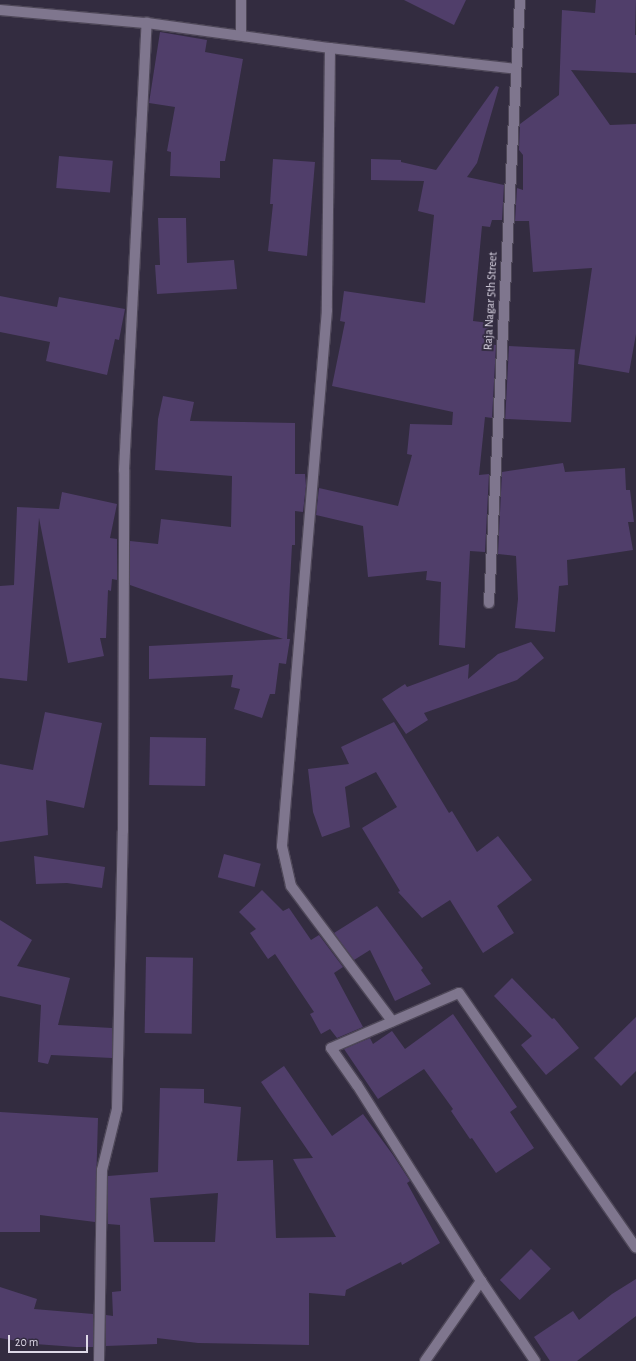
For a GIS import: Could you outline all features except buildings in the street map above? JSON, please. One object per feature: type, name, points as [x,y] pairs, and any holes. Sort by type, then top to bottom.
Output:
[{"type":"street","points":[[241,0],[241,35]]},
{"type":"street","name":"Raja Nagar 5th Street","points":[[489,603],[520,0]]},
{"type":"street","points":[[0,10],[147,23],[330,48],[516,68]]},
{"type":"street","points":[[99,1361],[102,1170],[117,1109],[123,831],[124,470],[147,23]]},
{"type":"street","points":[[330,48],[327,310],[282,846],[291,886],[392,1021]]},
{"type":"street","points":[[535,1361],[481,1281],[357,1085],[331,1048],[459,993],[635,1243]]},
{"type":"street","points":[[426,1361],[481,1281]]}]
